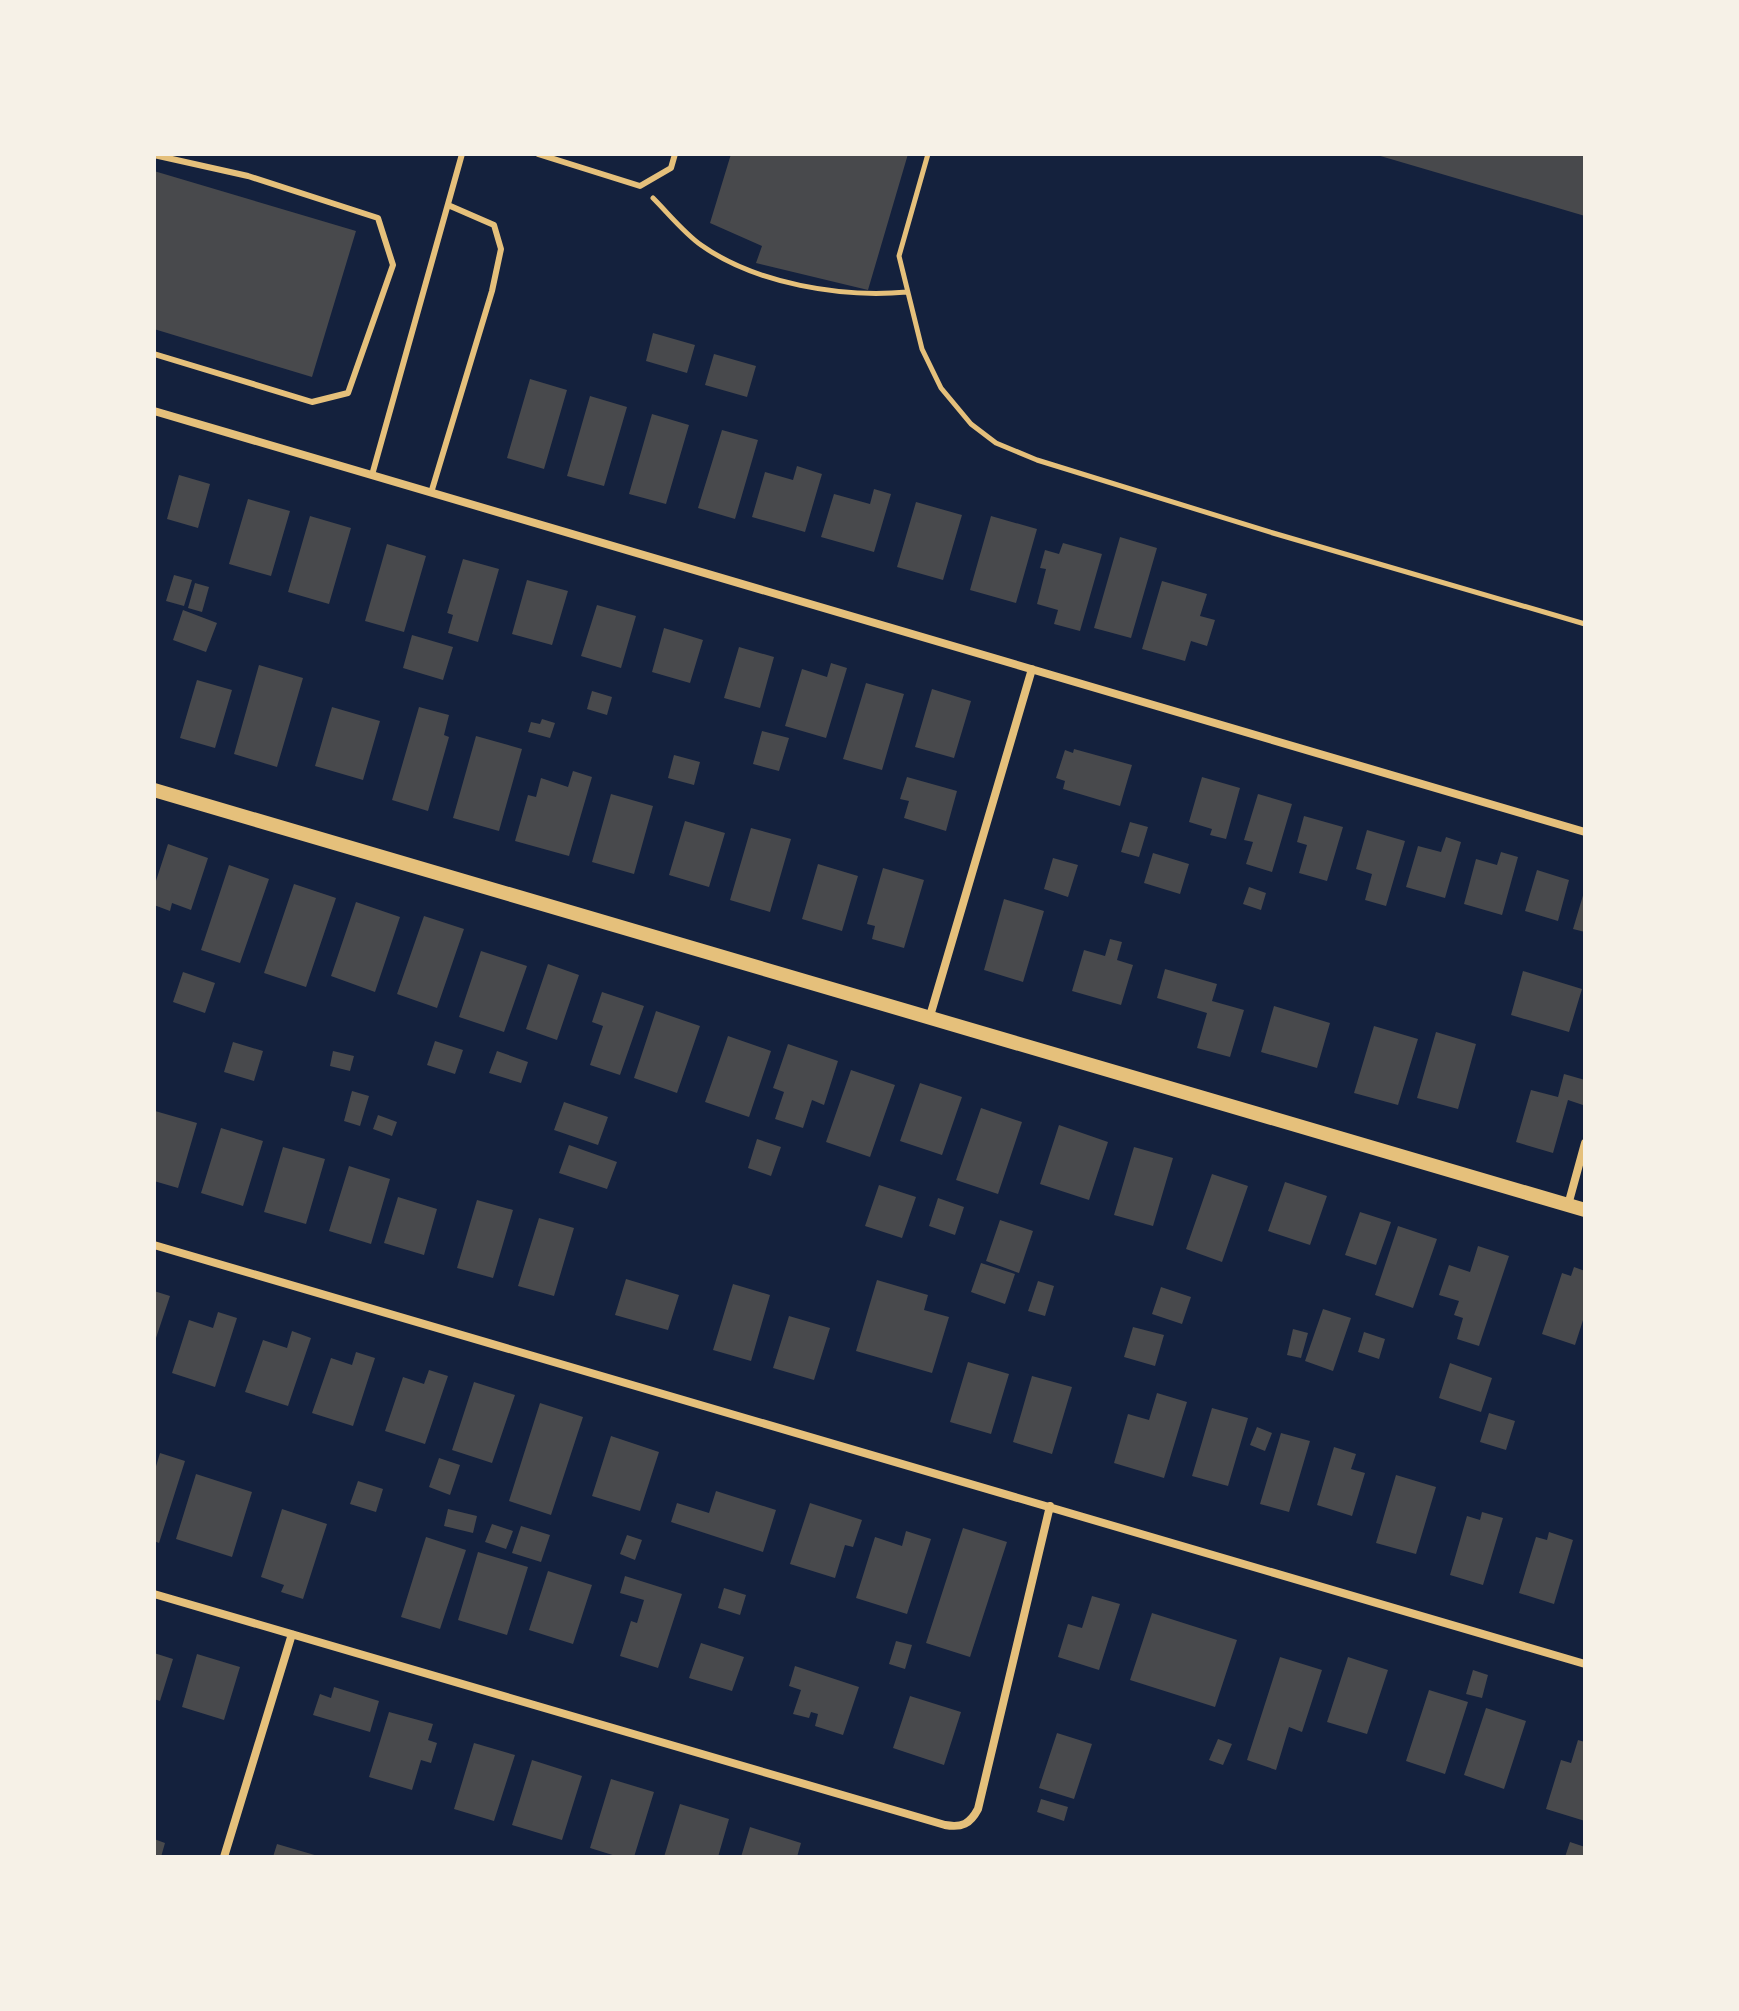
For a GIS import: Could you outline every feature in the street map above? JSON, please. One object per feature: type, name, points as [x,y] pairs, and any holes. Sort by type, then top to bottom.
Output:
[{"type":"street","points":[[154,411],[1585,832]]},
{"type":"street","points":[[930,1016],[1032,669]]},
{"type":"street","points":[[154,790],[1585,1210]]},
{"type":"street","points":[[1568,1205],[1585,1143]]},
{"type":"street","points":[[154,1245],[1585,1664]]},
{"type":"street","points":[[154,1594],[945,1825],[958,1826],[970,1822],[978,1809],[1050,1506]]},
{"type":"street","points":[[224,1857],[292,1634]]},
{"type":"lane","points":[[372,475],[462,154]]},
{"type":"lane","points":[[538,154],[640,186],[671,168],[675,154]]},
{"type":"lane","points":[[154,155],[248,176],[378,218],[393,265],[348,393],[312,402],[154,354]]},
{"type":"lane","points":[[431,493],[492,291],[501,249],[494,225],[448,205]]},
{"type":"path","points":[[928,154],[899,256],[907,292],[922,349],[941,388],[971,424],[996,443],[1037,460],[1273,533],[1585,624]]},
{"type":"path","points":[[640,186],[701,245],[754,272],[831,291],[873,295],[907,292]]},
{"type":"building","points":[[731,154],[908,154],[868,290],[756,263],[762,246],[710,223]]},
{"type":"building","points":[[1585,154],[1585,216],[1377,155]]},
{"type":"building","points":[[154,171],[356,231],[312,377],[154,329]]},
{"type":"building","points":[[653,333],[695,345],[687,373],[646,361]]},
{"type":"building","points":[[714,354],[756,366],[747,397],[705,385]]},
{"type":"building","points":[[530,379],[567,390],[544,469],[507,458]]},
{"type":"building","points":[[590,396],[627,407],[604,486],[567,476]]},
{"type":"building","points":[[652,414],[689,425],[666,504],[629,494]]},
{"type":"building","points":[[722,430],[758,440],[735,519],[698,508]]},
{"type":"building","points":[[797,466],[822,474],[805,532],[752,517],[765,472],[793,480]]},
{"type":"building","points":[[179,475],[210,484],[198,528],[167,519]]},
{"type":"building","points":[[874,489],[891,494],[874,552],[821,537],[834,494],[870,504]]},
{"type":"building","points":[[248,499],[290,511],[271,576],[229,564]]},
{"type":"building","points":[[916,502],[962,515],[943,580],[897,567]]},
{"type":"building","points":[[310,516],[351,528],[329,604],[288,592]]},
{"type":"building","points":[[991,516],[1037,529],[1016,603],[970,590]]},
{"type":"building","points":[[1120,537],[1157,548],[1131,638],[1094,628]]},
{"type":"building","points":[[1063,543],[1102,554],[1080,631],[1054,624],[1058,610],[1037,604],[1046,569],[1040,568],[1045,550],[1059,554]]},
{"type":"building","points":[[387,544],[426,556],[404,632],[365,621]]},
{"type":"building","points":[[463,559],[499,569],[478,642],[448,633],[453,615],[447,613]]},
{"type":"building","points":[[174,575],[192,580],[184,606],[166,601]]},
{"type":"building","points":[[527,580],[568,591],[552,645],[512,634]]},
{"type":"building","points":[[1162,581],[1207,594],[1200,616],[1215,620],[1207,646],[1191,641],[1185,661],[1142,649]]},
{"type":"building","points":[[195,583],[209,587],[202,612],[188,608]]},
{"type":"building","points":[[597,605],[636,616],[621,668],[581,656]]},
{"type":"building","points":[[183,610],[217,623],[206,652],[173,640]]},
{"type":"building","points":[[664,628],[703,640],[690,683],[652,672]]},
{"type":"building","points":[[412,635],[453,647],[443,680],[403,668]]},
{"type":"building","points":[[739,647],[774,657],[760,708],[724,698]]},
{"type":"building","points":[[831,663],[847,668],[826,738],[785,726],[802,669],[827,677]]},
{"type":"building","points":[[259,665],[303,678],[277,767],[234,754]]},
{"type":"building","points":[[197,680],[232,690],[215,748],[180,738]]},
{"type":"building","points":[[866,683],[904,694],[882,770],[843,759]]},
{"type":"building","points":[[932,689],[971,701],[954,758],[915,747]]},
{"type":"building","points":[[592,691],[612,697],[607,715],[587,709]]},
{"type":"building","points":[[332,707],[380,721],[363,780],[315,766]]},
{"type":"building","points":[[419,707],[449,715],[444,735],[449,737],[428,811],[392,800]]},
{"type":"building","points":[[542,719],[555,723],[550,738],[528,732],[531,722],[540,724]]},
{"type":"building","points":[[762,731],[789,738],[779,771],[753,764]]},
{"type":"building","points":[[476,736],[522,749],[499,831],[453,818]]},
{"type":"building","points":[[1074,749],[1132,765],[1120,806],[1063,789],[1065,781],[1056,778],[1065,750],[1073,753]]},
{"type":"building","points":[[674,755],[700,762],[694,785],[668,778]]},
{"type":"building","points":[[573,771],[592,777],[569,856],[515,841],[528,795],[536,797],[541,778],[568,787]]},
{"type":"building","points":[[907,777],[957,791],[946,831],[904,818],[909,801],[900,799]]},
{"type":"building","points":[[1202,777],[1240,788],[1226,839],[1210,835],[1212,829],[1189,822]]},
{"type":"building","points":[[611,794],[653,806],[634,874],[592,862]]},
{"type":"building","points":[[1258,794],[1292,804],[1272,872],[1246,864],[1253,842],[1244,840]]},
{"type":"building","points":[[1304,816],[1343,827],[1327,881],[1299,873],[1307,845],[1297,842]]},
{"type":"building","points":[[685,821],[725,833],[709,887],[669,875]]},
{"type":"building","points":[[1130,822],[1148,827],[1139,857],[1121,852]]},
{"type":"building","points":[[751,828],[791,839],[770,912],[730,900]]},
{"type":"building","points":[[1367,830],[1405,841],[1386,906],[1365,900],[1372,874],[1356,869]]},
{"type":"building","points":[[1446,837],[1461,842],[1445,898],[1406,887],[1418,846],[1441,852]]},
{"type":"building","points":[[168,844],[208,858],[191,910],[172,903],[170,911],[154,905],[154,887]]},
{"type":"building","points":[[1501,852],[1518,857],[1502,915],[1464,904],[1476,859],[1497,865]]},
{"type":"building","points":[[1153,853],[1189,864],[1180,894],[1144,883]]},
{"type":"building","points":[[1053,858],[1078,865],[1068,897],[1044,889]]},
{"type":"building","points":[[818,864],[858,876],[842,931],[802,919]]},
{"type":"building","points":[[229,865],[269,879],[240,963],[201,950]]},
{"type":"building","points":[[883,868],[924,880],[904,948],[872,939],[875,926],[867,924]]},
{"type":"building","points":[[1537,870],[1569,880],[1558,921],[1525,911]]},
{"type":"building","points":[[294,884],[336,898],[306,987],[264,973]]},
{"type":"building","points":[[1249,887],[1266,893],[1261,910],[1243,904]]},
{"type":"building","points":[[1585,892],[1585,932],[1573,929]]},
{"type":"building","points":[[1004,899],[1044,911],[1023,982],[984,970]]},
{"type":"building","points":[[356,902],[400,917],[375,992],[331,976]]},
{"type":"building","points":[[424,916],[464,929],[437,1008],[397,994]]},
{"type":"building","points":[[1110,939],[1122,942],[1117,960],[1133,965],[1121,1005],[1072,991],[1084,950],[1105,956]]},
{"type":"building","points":[[481,951],[527,966],[504,1032],[459,1017]]},
{"type":"building","points":[[548,964],[579,975],[557,1040],[526,1029]]},
{"type":"building","points":[[1165,969],[1217,984],[1212,1001],[1244,1010],[1230,1057],[1197,1048],[1207,1013],[1157,998]]},
{"type":"building","points":[[1523,971],[1582,989],[1569,1032],[1511,1015]]},
{"type":"building","points":[[183,972],[215,983],[205,1013],[173,1002]]},
{"type":"building","points":[[602,992],[644,1006],[620,1075],[590,1065],[603,1026],[592,1022]]},
{"type":"building","points":[[1274,1006],[1330,1023],[1317,1068],[1261,1052]]},
{"type":"building","points":[[656,1011],[700,1026],[677,1093],[634,1078]]},
{"type":"building","points":[[1374,1026],[1418,1039],[1398,1105],[1354,1093]]},
{"type":"building","points":[[1436,1032],[1476,1044],[1458,1109],[1417,1098]]},
{"type":"building","points":[[728,1036],[771,1051],[749,1117],[705,1102]]},
{"type":"building","points":[[435,1041],[463,1050],[455,1074],[427,1065]]},
{"type":"building","points":[[233,1042],[263,1051],[254,1081],[224,1072]]},
{"type":"building","points":[[788,1044],[838,1061],[824,1105],[812,1100],[803,1128],[775,1119],[784,1092],[773,1088]]},
{"type":"building","points":[[333,1051],[354,1056],[350,1071],[330,1066]]},
{"type":"building","points":[[497,1051],[528,1062],[521,1083],[489,1073]]},
{"type":"building","points":[[851,1070],[895,1085],[870,1157],[826,1142]]},
{"type":"building","points":[[1564,1074],[1585,1080],[1585,1096],[1583,1105],[1568,1100],[1553,1153],[1516,1142],[1531,1090],[1558,1097]]},
{"type":"building","points":[[920,1083],[962,1097],[942,1155],[900,1141]]},
{"type":"building","points":[[352,1091],[369,1096],[360,1126],[344,1121]]},
{"type":"building","points":[[564,1102],[608,1117],[598,1145],[554,1130]]},
{"type":"building","points":[[981,1108],[1022,1122],[998,1194],[956,1180]]},
{"type":"building","points":[[155,1111],[197,1123],[178,1188],[154,1181]]},
{"type":"building","points":[[378,1115],[397,1122],[392,1136],[373,1129]]},
{"type":"building","points":[[1059,1125],[1108,1142],[1089,1200],[1040,1184]]},
{"type":"building","points":[[221,1128],[263,1141],[243,1206],[201,1193]]},
{"type":"building","points":[[757,1139],[781,1147],[771,1176],[748,1168]]},
{"type":"building","points":[[569,1145],[617,1162],[607,1189],[559,1173]]},
{"type":"building","points":[[283,1147],[325,1159],[306,1224],[264,1212]]},
{"type":"building","points":[[1134,1147],[1173,1158],[1153,1226],[1114,1215]]},
{"type":"building","points":[[349,1166],[390,1179],[371,1244],[329,1231]]},
{"type":"building","points":[[1212,1174],[1248,1186],[1222,1262],[1186,1249]]},
{"type":"building","points":[[1285,1182],[1327,1196],[1310,1245],[1268,1231]]},
{"type":"building","points":[[879,1185],[916,1197],[902,1238],[865,1226]]},
{"type":"building","points":[[398,1197],[437,1209],[424,1255],[384,1243]]},
{"type":"building","points":[[938,1198],[964,1207],[955,1235],[929,1226]]},
{"type":"building","points":[[477,1200],[513,1210],[493,1278],[457,1268]]},
{"type":"building","points":[[1360,1212],[1391,1222],[1376,1265],[1345,1255]]},
{"type":"building","points":[[539,1218],[574,1228],[554,1296],[518,1286]]},
{"type":"building","points":[[1000,1220],[1033,1231],[1019,1273],[986,1261]]},
{"type":"building","points":[[1398,1226],[1437,1239],[1413,1308],[1375,1295]]},
{"type":"building","points":[[1478,1246],[1509,1256],[1479,1346],[1457,1339],[1463,1318],[1454,1315],[1459,1301],[1439,1295],[1449,1265],[1470,1272]]},
{"type":"building","points":[[981,1263],[1015,1274],[1005,1304],[971,1292]]},
{"type":"building","points":[[1574,1267],[1585,1271],[1585,1314],[1575,1345],[1542,1334],[1562,1273],[1571,1276]]},
{"type":"building","points":[[626,1279],[679,1295],[668,1330],[615,1315]]},
{"type":"building","points":[[877,1280],[928,1295],[924,1310],[949,1317],[932,1373],[856,1351]]},
{"type":"building","points":[[1038,1281],[1054,1286],[1045,1316],[1028,1311]]},
{"type":"building","points":[[733,1284],[770,1295],[751,1361],[713,1350]]},
{"type":"building","points":[[1161,1287],[1191,1297],[1182,1324],[1152,1314]]},
{"type":"building","points":[[154,1291],[170,1296],[155,1341],[154,1341]]},
{"type":"building","points":[[1323,1309],[1351,1318],[1333,1371],[1305,1361]]},
{"type":"building","points":[[218,1312],[237,1318],[215,1387],[172,1373],[189,1320],[213,1328]]},
{"type":"building","points":[[789,1316],[830,1328],[814,1380],[773,1368]]},
{"type":"building","points":[[1133,1327],[1164,1335],[1155,1366],[1124,1357]]},
{"type":"building","points":[[1293,1329],[1308,1333],[1301,1358],[1287,1355]]},
{"type":"building","points":[[292,1331],[311,1338],[288,1406],[245,1392],[263,1340],[287,1348]]},
{"type":"building","points":[[1364,1332],[1385,1339],[1379,1359],[1358,1352]]},
{"type":"building","points":[[356,1352],[375,1358],[353,1426],[312,1413],[331,1358],[352,1365]]},
{"type":"building","points":[[968,1362],[1009,1374],[991,1434],[950,1422]]},
{"type":"building","points":[[1450,1363],[1492,1378],[1481,1412],[1439,1398]]},
{"type":"building","points":[[429,1370],[448,1376],[425,1444],[385,1431],[403,1377],[424,1384]]},
{"type":"building","points":[[1032,1376],[1072,1387],[1052,1454],[1013,1442]]},
{"type":"building","points":[[474,1382],[515,1395],[492,1463],[452,1450]]},
{"type":"building","points":[[1157,1393],[1187,1402],[1164,1478],[1114,1463],[1128,1414],[1149,1420]]},
{"type":"building","points":[[540,1403],[583,1417],[551,1515],[509,1501]]},
{"type":"building","points":[[1212,1408],[1248,1418],[1228,1486],[1192,1476]]},
{"type":"building","points":[[1489,1413],[1515,1421],[1506,1450],[1480,1442]]},
{"type":"building","points":[[1257,1427],[1272,1433],[1265,1451],[1250,1445]]},
{"type":"building","points":[[1281,1433],[1310,1441],[1289,1512],[1260,1504]]},
{"type":"building","points":[[611,1436],[659,1452],[640,1511],[592,1496]]},
{"type":"building","points":[[1334,1447],[1356,1454],[1351,1469],[1365,1473],[1352,1516],[1317,1505]]},
{"type":"building","points":[[160,1453],[185,1461],[159,1543],[154,1541],[154,1473]]},
{"type":"building","points":[[439,1458],[460,1465],[450,1495],[429,1487]]},
{"type":"building","points":[[196,1474],[252,1492],[232,1557],[176,1539]]},
{"type":"building","points":[[1396,1475],[1436,1487],[1416,1554],[1376,1543]]},
{"type":"building","points":[[358,1481],[383,1489],[376,1512],[350,1504]]},
{"type":"building","points":[[716,1491],[776,1510],[763,1552],[671,1522],[677,1503],[709,1513]]},
{"type":"building","points":[[810,1503],[862,1520],[853,1547],[845,1545],[835,1578],[790,1564]]},
{"type":"building","points":[[282,1509],[327,1524],[303,1599],[281,1592],[284,1585],[261,1577]]},
{"type":"building","points":[[448,1509],[477,1516],[473,1533],[444,1526]]},
{"type":"building","points":[[1482,1512],[1503,1518],[1483,1585],[1450,1575],[1467,1516],[1480,1520]]},
{"type":"building","points":[[492,1524],[513,1531],[506,1549],[485,1542]]},
{"type":"building","points":[[521,1526],[550,1535],[541,1562],[512,1553]]},
{"type":"building","points":[[963,1528],[1007,1542],[970,1657],[926,1643]]},
{"type":"building","points":[[906,1531],[931,1539],[907,1614],[856,1598],[875,1537],[902,1546]]},
{"type":"building","points":[[1549,1532],[1573,1540],[1554,1604],[1519,1593],[1536,1537],[1547,1540]]},
{"type":"building","points":[[627,1535],[642,1540],[635,1560],[620,1554]]},
{"type":"building","points":[[426,1537],[466,1550],[440,1629],[401,1617]]},
{"type":"building","points":[[478,1552],[528,1567],[507,1635],[458,1620]]},
{"type":"building","points":[[548,1571],[592,1585],[573,1644],[529,1630]]},
{"type":"building","points":[[625,1576],[682,1594],[658,1668],[620,1656],[631,1621],[637,1623],[644,1600],[620,1593]]},
{"type":"building","points":[[724,1588],[746,1595],[740,1615],[718,1608]]},
{"type":"building","points":[[1092,1596],[1120,1604],[1099,1670],[1058,1657],[1068,1624],[1082,1628]]},
{"type":"building","points":[[1152,1613],[1237,1640],[1215,1707],[1130,1680]]},
{"type":"building","points":[[896,1641],[912,1645],[905,1669],[889,1664]]},
{"type":"building","points":[[701,1643],[744,1657],[732,1691],[689,1678]]},
{"type":"building","points":[[154,1653],[173,1659],[160,1701],[154,1699]]},
{"type":"building","points":[[197,1654],[240,1667],[224,1720],[182,1707]]},
{"type":"building","points":[[1280,1657],[1322,1670],[1302,1732],[1289,1727],[1276,1770],[1247,1760]]},
{"type":"building","points":[[1348,1657],[1388,1670],[1367,1734],[1327,1722]]},
{"type":"building","points":[[795,1666],[859,1687],[843,1735],[815,1726],[818,1714],[811,1712],[809,1718],[793,1714],[801,1690],[789,1686]]},
{"type":"building","points":[[1473,1670],[1488,1675],[1482,1698],[1466,1694]]},
{"type":"building","points":[[334,1687],[379,1701],[370,1732],[313,1715],[320,1694],[331,1698]]},
{"type":"building","points":[[1429,1690],[1468,1702],[1445,1774],[1406,1761]]},
{"type":"building","points":[[910,1696],[961,1712],[944,1765],[893,1748]]},
{"type":"building","points":[[1486,1708],[1526,1721],[1504,1789],[1464,1775]]},
{"type":"building","points":[[389,1712],[433,1724],[428,1740],[437,1743],[431,1763],[421,1760],[412,1790],[369,1777]]},
{"type":"building","points":[[1057,1733],[1092,1744],[1074,1799],[1039,1788]]},
{"type":"building","points":[[1218,1739],[1232,1744],[1223,1765],[1209,1760]]},
{"type":"building","points":[[1578,1740],[1585,1742],[1585,1821],[1546,1809],[1561,1760],[1571,1763]]},
{"type":"building","points":[[474,1743],[515,1755],[494,1821],[454,1809]]},
{"type":"building","points":[[532,1760],[582,1776],[562,1840],[512,1825]]},
{"type":"building","points":[[611,1779],[654,1792],[634,1857],[619,1857],[590,1848]]},
{"type":"building","points":[[1041,1799],[1068,1807],[1064,1821],[1037,1812]]},
{"type":"building","points":[[680,1804],[729,1819],[718,1857],[664,1857]]},
{"type":"building","points":[[750,1827],[801,1843],[797,1857],[741,1857]]},
{"type":"building","points":[[154,1839],[165,1843],[161,1857],[154,1857]]},
{"type":"building","points":[[1570,1842],[1585,1847],[1585,1857],[1565,1857]]},
{"type":"building","points":[[277,1844],[318,1856],[318,1857],[273,1857]]}]
